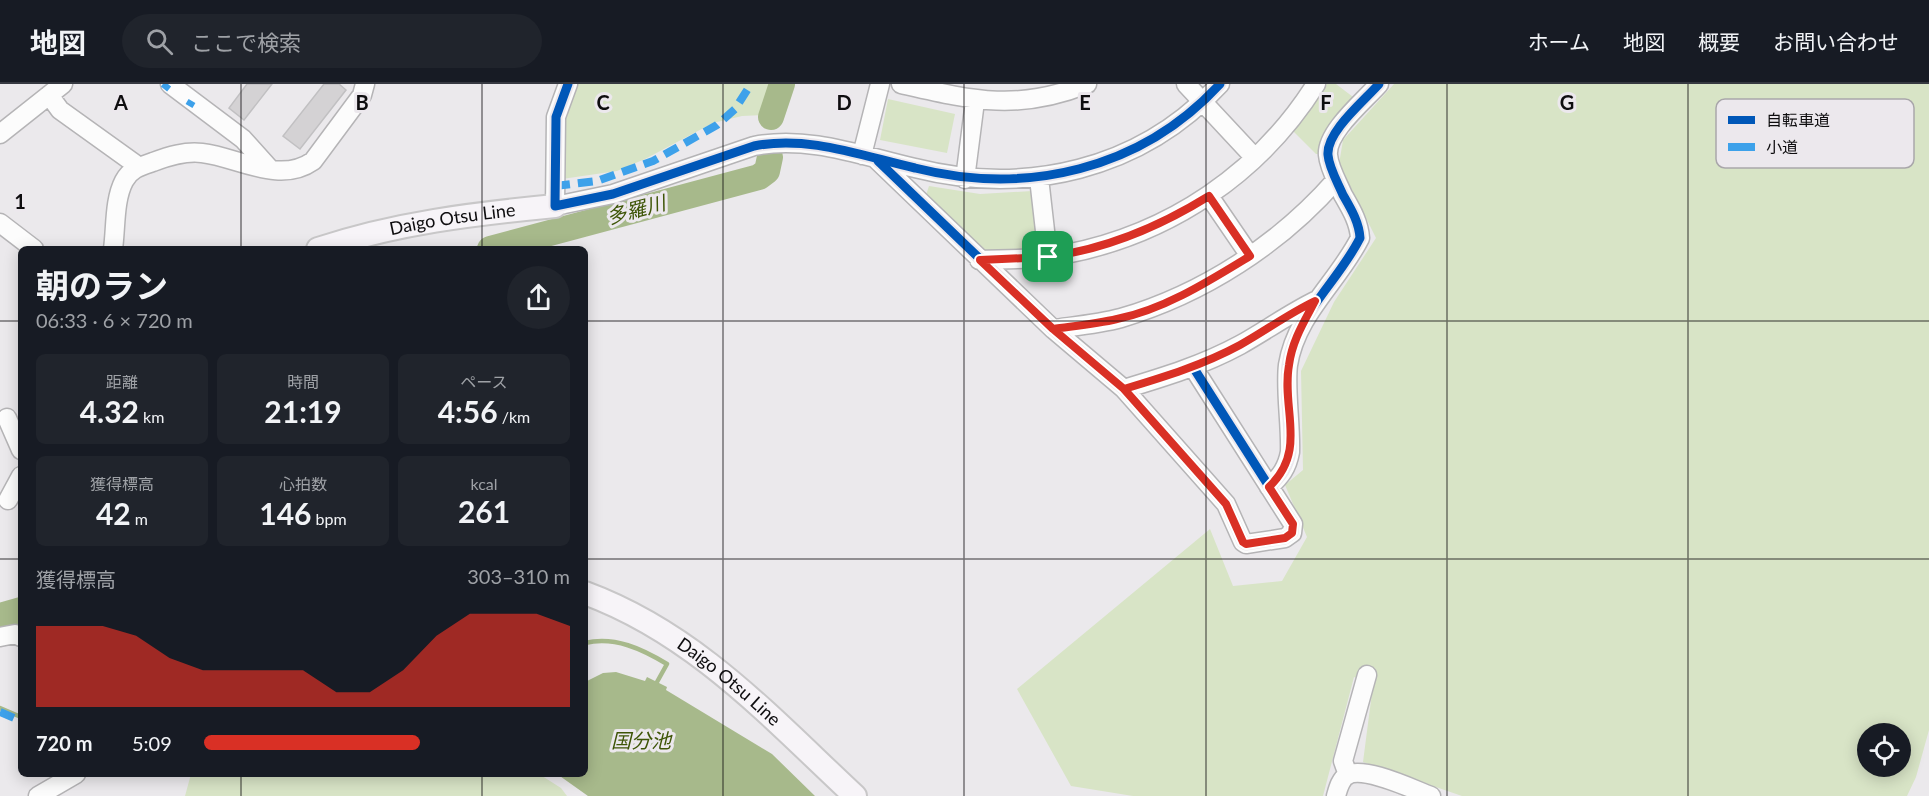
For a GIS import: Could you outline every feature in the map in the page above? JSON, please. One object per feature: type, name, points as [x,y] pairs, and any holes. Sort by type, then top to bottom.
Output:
[{"type":"main road","name":"Daigo Otsu Line","points":[[328,246],[394,227],[446,217],[555,206]]},
{"type":"main road","name":"Daigo Otsu Line","points":[[588,594],[637,615],[700,655],[855,796]]},
{"type":"street","points":[[170,84],[194,91],[256,151],[270,169]]},
{"type":"street","points":[[113,246],[120,192],[130,172],[138,166],[172,155],[204,153],[250,167],[291,170],[313,161],[362,95],[365,84]]},
{"type":"street","points":[[568,84],[556,117],[555,206],[613,194],[754,146],[773,142],[814,144],[965,179],[1040,178],[1090,166],[1133,150],[1168,129],[1202,102],[1220,84]]},
{"type":"street","points":[[869,157],[880,84]]},
{"type":"street","points":[[901,84],[975,101],[1026,100],[1087,84]]},
{"type":"street","points":[[1186,84],[1256,158]]},
{"type":"street","points":[[980,260],[1048,257],[1127,239],[1157,226],[1209,196],[1256,158],[1277,137],[1316,84]]},
{"type":"street","points":[[1269,487],[1288,464],[1291,435],[1288,367],[1293,343],[1315,301],[1360,238],[1360,228],[1336,180],[1328,156],[1330,142],[1336,132],[1379,84]]},
{"type":"street","points":[[0,134],[56,90],[60,110],[138,166]]},
{"type":"street","points":[[965,179],[975,101]]},
{"type":"street","points":[[869,157],[929,209],[1053,329],[1124,389],[1226,504],[1246,544],[1285,538],[1292,533],[1293,524],[1193,367]]},
{"type":"street","points":[[927,171],[916,184],[929,209]]},
{"type":"street","points":[[1040,178],[1048,257]]},
{"type":"street","points":[[1053,329],[1118,319],[1152,308],[1216,277],[1291,226],[1336,180]]},
{"type":"street","points":[[1209,196],[1250,256]]},
{"type":"street","points":[[0,223],[30,246]]},
{"type":"street","points":[[1124,389],[1193,367],[1240,345],[1292,312],[1315,301]]},
{"type":"street","points":[[9,420],[18,442]]},
{"type":"street","points":[[10,500],[18,483]]},
{"type":"street","points":[[0,637],[18,636]]},
{"type":"street","points":[[1348,775],[1343,761],[1367,675]]},
{"type":"street","points":[[1336,796],[1341,782],[1348,775],[1362,772],[1431,796]]},
{"type":"street","points":[[38,796],[67,777]]},
{"type":"shaded area","points":[[574,84],[778,84],[766,115],[742,116],[713,123],[617,171],[562,179],[563,119]]},
{"type":"shaded area","points":[[1327,84],[1336,84],[1357,100],[1322,154],[1316,154],[1291,129]]},
{"type":"shaded area","points":[[1394,84],[1929,84],[1929,730],[1916,777],[1907,796],[1462,796],[1363,762],[1373,685],[1354,677],[1323,796],[1133,796],[1071,786],[1017,689],[1210,529],[1233,586],[1282,581],[1307,537],[1285,485],[1303,470],[1301,371],[1334,302],[1376,238],[1339,164],[1343,140]]},
{"type":"shaded area","points":[[888,99],[955,114],[947,153],[880,140]]},
{"type":"shaded area","points":[[929,186],[980,194],[1032,191],[1040,245],[1036,249],[986,253],[926,195]]},
{"type":"shaded area","points":[[190,777],[544,777],[561,788],[567,796],[185,796]]},
{"type":"water","name":"国分池","points":[[616,672],[645,681],[647,677],[667,687],[666,690],[772,754],[815,796],[588,796],[561,777],[588,777],[588,680],[603,673]]},
{"type":"building","points":[[247,84],[272,84],[244,120],[229,108]]},
{"type":"building","points":[[324,84],[339,84],[346,90],[300,149],[283,136]]},
{"type":"waterway","name":"多羅川","points":[[771,117],[782,84]]},
{"type":"waterway","name":"多羅川","points":[[501,246],[759,177],[767,171],[770,157]]},
{"type":"waterway","name":"多羅川","points":[[0,616],[18,611]]},
{"type":"waterway","points":[[588,642],[607,641],[628,645],[667,664],[657,682]]},
{"type":"waterway","points":[[0,708],[18,716]]},
{"type":"marked path","points":[[164,89],[168,84]]},
{"type":"marked path","points":[[555,186],[597,181],[653,161],[717,125],[735,109],[751,84]]},
{"type":"marked path","points":[[189,106],[192,101]]},
{"type":"marked path","points":[[0,712],[18,720]]},
{"type":"cycle path","points":[[568,84],[556,117],[555,206],[613,194],[754,146],[774,143],[835,148],[957,176],[998,179],[1039,176],[1080,169],[1118,156],[1155,137],[1189,113],[1220,84]]},
{"type":"cycle path","points":[[1269,487],[1283,471],[1290,452],[1287,375],[1292,347],[1308,314],[1341,269],[1360,238],[1354,216],[1330,165],[1329,146],[1339,127],[1379,84]]},
{"type":"cycle path","points":[[878,161],[1053,329],[1124,389],[1226,504],[1243,542],[1246,544],[1285,538],[1292,533],[1293,524],[1193,367]]},
{"type":"route","points":[[1048,257],[980,260],[1053,329],[1124,389],[1226,504],[1237,523],[1243,542],[1246,544],[1285,538],[1292,533],[1293,524],[1269,487],[1288,464],[1291,435],[1288,367],[1293,343],[1315,301],[1292,312],[1240,345],[1193,367],[1124,389],[1088,359],[1053,329],[1118,319],[1152,308],[1216,277],[1250,256],[1209,196],[1157,226],[1127,239],[1065,255],[1048,257]]}]
